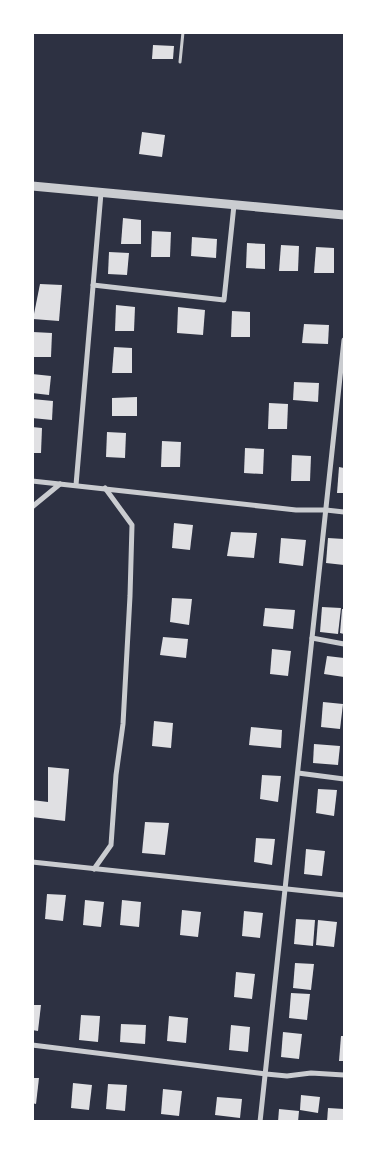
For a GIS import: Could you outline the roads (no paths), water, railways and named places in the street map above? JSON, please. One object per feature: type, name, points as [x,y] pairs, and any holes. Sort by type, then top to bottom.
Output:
[{"type":"street","points":[[32,186],[344,215]]},
{"type":"street","points":[[76,486],[101,192]]},
{"type":"street","points":[[93,286],[224,300],[234,205]]},
{"type":"street","points":[[260,1122],[344,340]]},
{"type":"street","points":[[32,481],[296,510],[344,512]]},
{"type":"street","points":[[32,507],[60,484]]},
{"type":"street","points":[[94,869],[111,845],[122,724],[130,596],[132,525],[104,488]]},
{"type":"street","points":[[312,638],[344,644]]},
{"type":"street","points":[[298,773],[344,779]]},
{"type":"street","points":[[32,862],[344,895]]},
{"type":"street","points":[[32,1045],[266,1074],[287,1076],[311,1072],[344,1075]]},
{"type":"lane","points":[[180,62],[183,32]]}]
